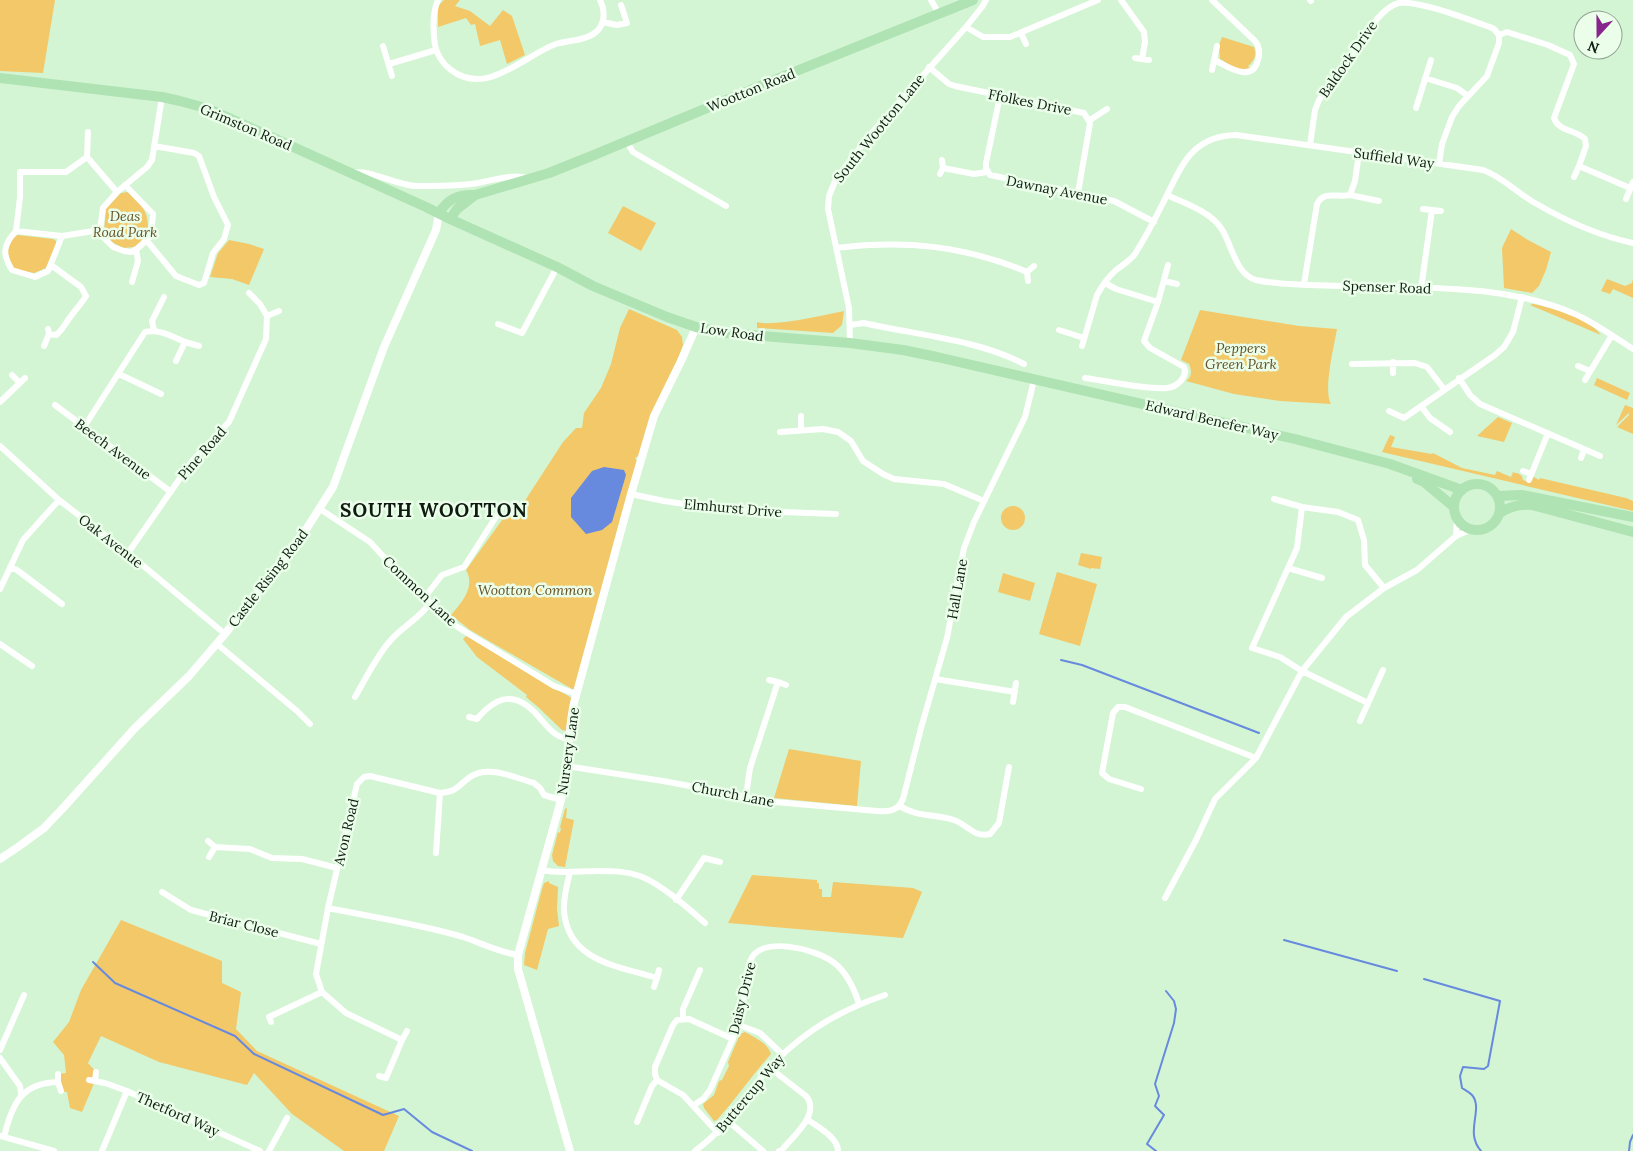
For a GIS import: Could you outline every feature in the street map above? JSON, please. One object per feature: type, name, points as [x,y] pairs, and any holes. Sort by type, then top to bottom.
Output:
[{"type":"main road","name":"Wootton Road","points":[[439,213],[444,205],[453,198],[464,194],[475,194],[549,173],[972,1]]},
{"type":"main road","name":"Grimston Road","points":[[0,78],[162,97],[222,114],[450,219]]},
{"type":"main road","name":"Wootton Road","points":[[450,219],[475,194]]},
{"type":"main road","name":"Low Road","points":[[450,219],[557,267],[593,286],[696,328],[725,333],[850,343],[903,350],[1034,380]]},
{"type":"main road","name":"Edward Benefer Way","points":[[1034,380],[1243,427],[1390,464],[1462,490]]},
{"type":"main road","name":"Edward Benefer Way","points":[[1390,464],[1424,482],[1454,507]]},
{"type":"main road","points":[[1481,484],[1494,490],[1501,505],[1500,513],[1495,522],[1478,530],[1461,523],[1457,518],[1454,507],[1457,495],[1462,490],[1467,486],[1481,484]]},
{"type":"main road","points":[[1498,496],[1522,495],[1633,517]]},
{"type":"main road","points":[[1500,513],[1511,506],[1532,504],[1633,532]]},
{"type":"street","points":[[438,0],[434,17],[436,50],[440,59],[453,72],[470,79],[487,79],[497,76],[557,44],[592,34],[598,30],[603,22],[603,7],[600,0]]},
{"type":"street","points":[[931,0],[938,14]]},
{"type":"street","name":"South Wootton Lane","points":[[850,343],[850,324],[846,294],[828,209],[828,196],[832,186],[869,136],[966,27],[986,0]]},
{"type":"street","points":[[966,27],[977,35],[994,38],[1010,37],[1098,0]]},
{"type":"street","points":[[1121,0],[1144,32],[1145,42],[1138,58],[1149,60]]},
{"type":"street","points":[[1212,0],[1255,41],[1259,50],[1257,64],[1250,71],[1235,72],[1214,60]]},
{"type":"street","points":[[972,1],[973,18]]},
{"type":"street","name":"Baldock Drive","points":[[1310,145],[1315,110],[1319,100],[1377,19],[1384,10],[1398,1],[1416,2],[1494,28],[1499,35],[1507,32],[1548,45],[1570,55],[1574,64],[1554,118],[1556,124],[1585,139],[1586,146],[1574,177]]},
{"type":"street","points":[[603,22],[628,26],[621,4]]},
{"type":"street","points":[[1021,33],[1026,44]]},
{"type":"street","points":[[1439,164],[1442,144],[1448,126],[1459,106],[1487,76],[1499,43],[1499,35]]},
{"type":"street","points":[[383,46],[392,76]]},
{"type":"street","points":[[1212,70],[1217,46]]},
{"type":"street","points":[[389,64],[436,50]]},
{"type":"street","points":[[1416,108],[1431,60]]},
{"type":"street","name":"Ffolkes Drive","points":[[929,67],[949,84],[955,86],[1084,114],[1090,120],[1078,193]]},
{"type":"street","points":[[1426,78],[1457,88],[1468,96]]},
{"type":"street","name":"Dawnay Avenue","points":[[987,172],[986,164],[1000,96]]},
{"type":"street","points":[[125,185],[153,214],[151,236],[136,250],[124,251],[113,247],[103,237],[100,230],[103,208],[117,192],[125,185],[147,167],[152,160],[162,97]]},
{"type":"street","points":[[1090,120],[1107,109]]},
{"type":"street","points":[[88,132],[87,157],[117,192]]},
{"type":"street","name":"Suffield Way","points":[[1105,282],[1115,271],[1130,261],[1135,254],[1188,156],[1204,142],[1224,135],[1310,145],[1491,173],[1534,203],[1571,222],[1602,235],[1633,243]]},
{"type":"street","points":[[626,141],[633,152],[726,206]]},
{"type":"street","points":[[147,241],[176,276],[198,285],[204,283],[213,253],[224,239],[227,231],[226,219],[214,197],[199,156],[194,153],[154,146]]},
{"type":"street","points":[[1350,195],[1355,181],[1359,153]]},
{"type":"street","points":[[62,236],[48,271],[35,277],[12,270],[5,259],[5,246],[16,231],[20,197],[20,172],[66,172],[87,157]]},
{"type":"street","name":"Dawnay Avenue","points":[[942,160],[941,171],[974,174],[987,172],[994,177],[1114,201],[1154,222]]},
{"type":"street","points":[[1579,166],[1632,185],[1626,199]]},
{"type":"street","name":"Wootton Road","points":[[350,173],[359,171],[386,180],[414,186],[470,184],[517,175],[528,179]]},
{"type":"street","points":[[1304,284],[1317,204],[1320,198],[1327,194],[1350,195],[1379,201]]},
{"type":"street","name":"Spenser Road","points":[[1167,195],[1211,216],[1222,229],[1245,273],[1254,279],[1304,284],[1486,291],[1522,297],[1575,314],[1590,321],[1633,349]]},
{"type":"street","points":[[1423,209],[1441,211]]},
{"type":"street","points":[[1421,289],[1432,210]]},
{"type":"street","name":"Castle Rising Road","points":[[0,859],[25,843],[55,817],[135,728],[179,686],[225,634],[320,509],[333,486],[384,347],[436,230],[439,213]]},
{"type":"street","name":"Castle Rising Road","points":[[436,230],[450,219]]},
{"type":"street","points":[[16,231],[62,236],[100,230]]},
{"type":"street","points":[[836,248],[888,244],[937,246],[984,256],[1027,272]]},
{"type":"street","points":[[132,282],[138,261],[136,250]]},
{"type":"street","points":[[44,346],[49,331],[56,335],[61,332],[69,317],[86,296],[81,287],[51,265]]},
{"type":"street","points":[[1085,378],[1167,388],[1182,380],[1186,372],[1184,367],[1147,346],[1144,341],[1158,302],[1168,265]]},
{"type":"street","points":[[1027,272],[1034,266]]},
{"type":"street","points":[[498,324],[522,333],[557,267]]},
{"type":"street","points":[[1027,272],[1028,281]]},
{"type":"street","points":[[1164,281],[1177,284]]},
{"type":"street","points":[[1082,346],[1098,295],[1105,282],[1116,289],[1158,302]]},
{"type":"street","points":[[249,292],[260,304],[267,316],[279,311]]},
{"type":"street","points":[[154,330],[152,321],[164,297]]},
{"type":"street","points":[[1396,423],[1496,355],[1504,347],[1513,332],[1522,297]]},
{"type":"street","name":"Pine Road","points":[[128,554],[192,461],[230,422],[266,339],[267,316]]},
{"type":"street","points":[[850,324],[864,323],[905,336],[965,345],[1019,363]]},
{"type":"street","name":"Nursery Lane","points":[[570,1151],[518,969],[518,955],[562,800],[566,780],[568,738],[576,694],[631,494],[654,416],[696,328]]},
{"type":"street","points":[[84,427],[145,332],[154,330],[162,332],[199,346]]},
{"type":"street","points":[[1058,330],[1084,338]]},
{"type":"street","points":[[1585,380],[1612,335]]},
{"type":"street","points":[[176,361],[185,342]]},
{"type":"street","points":[[1393,362],[1393,373]]},
{"type":"street","points":[[1352,364],[1409,362],[1422,364],[1430,370],[1444,389]]},
{"type":"street","points":[[1578,366],[1590,371]]},
{"type":"street","points":[[119,374],[161,394]]},
{"type":"street","points":[[0,402],[23,380],[12,375]]},
{"type":"street","points":[[1460,378],[1470,394],[1480,404],[1600,456]]},
{"type":"street","name":"Hall Lane","points":[[900,806],[904,799],[921,728],[950,624],[964,548],[984,501],[1025,417],[1034,380]]},
{"type":"street","name":"Beech Avenue","points":[[55,405],[171,492]]},
{"type":"street","points":[[1421,406],[1430,418],[1450,432]]},
{"type":"street","points":[[1389,411],[1404,418]]},
{"type":"street","points":[[801,416],[801,430]]},
{"type":"street","points":[[780,432],[823,429],[838,432],[850,441],[868,466],[888,476],[904,480],[947,485],[984,501]]},
{"type":"street","points":[[1523,470],[1530,477],[1548,434]]},
{"type":"street","name":"Oak Avenue","points":[[0,446],[59,500],[225,634]]},
{"type":"street","points":[[1581,458],[1584,450]]},
{"type":"street","name":"Elmhurst Drive","points":[[631,494],[725,510],[836,514]]},
{"type":"street","points":[[1274,499],[1302,507],[1338,512],[1358,520],[1364,540],[1365,566],[1384,588]]},
{"type":"street","points":[[0,590],[23,540],[59,500]]},
{"type":"street","points":[[1302,507],[1297,548],[1250,647],[1280,656],[1302,671],[1368,703]]},
{"type":"street","name":"Common Lane","points":[[320,509],[370,542],[424,598],[468,634],[554,686],[576,694]]},
{"type":"street","points":[[424,598],[442,575],[464,567],[501,510]]},
{"type":"street","points":[[1456,536],[1457,518]]},
{"type":"street","points":[[1165,898],[1196,840],[1215,799],[1256,758],[1302,671],[1346,618],[1384,588],[1417,570],[1456,536],[1472,529]]},
{"type":"street","points":[[10,567],[17,570],[62,604]]},
{"type":"street","points":[[1288,568],[1322,578]]},
{"type":"street","points":[[355,697],[383,648],[426,609],[430,603]]},
{"type":"street","points":[[0,644],[32,666]]},
{"type":"street","points":[[217,644],[310,724]]},
{"type":"street","points":[[1360,720],[1384,670]]},
{"type":"street","points":[[935,679],[1014,692]]},
{"type":"street","points":[[769,680],[786,685]]},
{"type":"street","points":[[746,796],[750,768],[778,682]]},
{"type":"street","points":[[1013,702],[1016,683]]},
{"type":"street","points":[[469,717],[477,719],[486,708],[500,700],[513,699],[521,701],[556,735],[568,738]]},
{"type":"street","points":[[1141,789],[1109,779],[1102,773],[1113,713],[1118,707],[1125,707],[1256,758]]},
{"type":"street","name":"Church Lane","points":[[566,766],[663,781],[775,802],[888,812],[900,806]]},
{"type":"street","points":[[900,806],[913,813],[957,822],[979,835],[990,834],[999,823],[1009,767]]},
{"type":"street","points":[[435,853],[440,793],[452,792],[470,777],[486,771],[534,783],[544,795],[562,800]]},
{"type":"street","name":"Avon Road","points":[[322,992],[316,974],[321,944],[356,789],[360,780],[364,777],[374,777],[440,793]]},
{"type":"street","points":[[208,842],[215,847],[250,850],[272,858],[302,859],[338,868]]},
{"type":"street","points":[[209,856],[215,847]]},
{"type":"street","points":[[676,900],[705,855],[720,862]]},
{"type":"street","points":[[541,870],[552,872],[595,871],[628,873],[642,877],[705,923]]},
{"type":"street","points":[[570,872],[564,909],[567,928],[574,942],[597,959],[656,978]]},
{"type":"street","name":"Briar Close","points":[[162,892],[191,910],[203,914],[321,944]]},
{"type":"street","points":[[165,905],[170,898]]},
{"type":"street","points":[[328,908],[443,932],[508,954],[518,955]]},
{"type":"street","name":"Daisy Drive","points":[[694,1105],[710,1090],[739,1025],[752,956],[757,950],[766,947],[802,948],[818,953],[833,962],[845,974],[854,988],[860,1004]]},
{"type":"street","points":[[654,987],[659,970]]},
{"type":"street","points":[[683,1018],[683,1009],[700,970]]},
{"type":"street","points":[[271,1022],[269,1017],[322,992],[346,1013],[402,1040]]},
{"type":"street","points":[[0,1050],[24,995]]},
{"type":"street","name":"Buttercup Way","points":[[695,1151],[718,1133],[782,1054],[818,1027],[844,1011],[885,995]]},
{"type":"street","points":[[21,1004],[29,1007]]},
{"type":"street","points":[[718,1133],[683,1095],[657,1080],[655,1067],[673,1024],[677,1020],[683,1018],[699,1023],[733,1038]]},
{"type":"street","points":[[739,1025],[760,1033],[782,1054]]},
{"type":"street","points":[[379,1076],[386,1078],[407,1031]]},
{"type":"street","points":[[0,1058],[20,1086],[21,1094]]},
{"type":"street","points":[[770,1068],[809,1100],[812,1108],[807,1119],[782,1150],[778,1151]]},
{"type":"street","name":"Thetford Way","points":[[96,1072],[92,1080],[127,1091],[260,1151]]},
{"type":"street","points":[[58,1074],[61,1091]]},
{"type":"street","points":[[637,1122],[652,1086],[657,1080]]},
{"type":"street","points":[[54,1151],[2,1137],[8,1119],[21,1094],[42,1082],[58,1082]]},
{"type":"street","points":[[102,1151],[127,1091]]},
{"type":"street","points":[[269,1151],[287,1118]]},
{"type":"street","points":[[807,1119],[834,1140],[838,1151]]},
{"type":"street","points":[[277,1121],[284,1125]]},
{"type":"street","points":[[728,1121],[763,1151]]},
{"type":"green space","points":[[0,0],[55,0],[43,73],[0,71]]},
{"type":"green space","points":[[444,0],[460,0],[455,6],[470,11],[490,26],[503,10],[512,16],[525,55],[507,64],[500,40],[480,46],[475,24],[471,25],[466,18],[438,27],[438,6]]},
{"type":"green space","points":[[1222,37],[1254,47],[1255,56],[1248,66],[1250,68],[1237,69],[1220,59],[1219,45]]},
{"type":"green space","name":"Deas Road Park","points":[[128,192],[142,206],[147,217],[148,230],[146,237],[134,247],[123,248],[112,242],[104,232],[106,208],[121,193]]},
{"type":"green space","points":[[623,206],[656,223],[641,251],[608,233]]},
{"type":"green space","points":[[1511,229],[1551,252],[1539,286],[1532,293],[1504,288],[1502,248]]},
{"type":"green space","points":[[18,235],[53,239],[56,241],[56,246],[46,268],[34,273],[14,269],[8,255],[8,246],[13,238]]},
{"type":"green space","points":[[229,240],[264,249],[249,285],[232,279],[210,277],[218,253]]},
{"type":"green space","points":[[1607,279],[1625,286],[1632,283],[1633,279],[1633,298],[1613,289],[1610,294],[1601,291]]},
{"type":"green space","points":[[1533,304],[1560,311],[1579,319],[1601,335],[1530,305]]},
{"type":"green space","name":"Wootton Common","points":[[629,309],[677,330],[682,337],[683,345],[641,454],[635,458],[637,461],[575,689],[572,689],[470,630],[451,615],[463,600],[468,589],[469,576],[466,570],[510,509],[517,513],[563,442],[576,428],[582,428],[584,413],[601,388],[611,364],[620,328]]},
{"type":"green space","name":"Peppers Green Park","points":[[1200,310],[1299,326],[1337,329],[1328,389],[1331,404],[1280,401],[1234,394],[1186,381],[1191,374],[1191,369],[1189,364],[1181,360]]},
{"type":"green space","points":[[844,311],[842,325],[833,333],[757,328],[757,322],[787,322]]},
{"type":"green space","points":[[1597,378],[1630,393],[1627,400],[1594,385]]},
{"type":"green space","points":[[1625,405],[1633,408],[1633,434],[1617,427],[1629,413],[1616,425]]},
{"type":"green space","points":[[1498,417],[1512,423],[1504,442],[1477,436]]},
{"type":"green space","points":[[1390,435],[1395,437],[1391,447],[1433,453],[1462,468],[1495,475],[1497,471],[1511,477],[1513,472],[1520,474],[1523,480],[1529,482],[1532,476],[1539,480],[1540,478],[1626,498],[1633,501],[1633,511],[1382,452]]},
{"type":"green space","points":[[1013,506],[1022,509],[1025,518],[1022,527],[1013,530],[1004,527],[1001,518],[1004,509]]},
{"type":"green space","points":[[1081,553],[1102,557],[1100,569],[1091,569],[1078,565]]},
{"type":"green space","points":[[1057,572],[1097,584],[1080,646],[1039,634]]},
{"type":"green space","points":[[1003,573],[1035,583],[1030,601],[998,592]]},
{"type":"green space","points":[[466,636],[570,697],[572,700],[566,731],[562,730],[526,697],[527,695],[477,657],[463,639]]},
{"type":"green space","points":[[789,749],[861,761],[857,806],[774,798]]},
{"type":"green space","points":[[567,808],[566,818],[574,820],[565,867],[558,866],[553,861],[552,855],[558,832],[560,833],[565,809]]},
{"type":"green space","points":[[752,875],[817,880],[819,889],[822,889],[822,897],[831,897],[833,882],[913,888],[922,892],[903,938],[728,923]]},
{"type":"green space","points":[[549,881],[549,883],[558,887],[557,909],[559,926],[548,929],[537,970],[524,965],[525,953],[544,883]]},
{"type":"green space","points":[[121,920],[222,961],[222,983],[241,992],[236,1029],[257,1051],[399,1116],[384,1151],[344,1151],[292,1114],[254,1073],[247,1085],[159,1062],[101,1036],[88,1063],[96,1072],[95,1081],[82,1112],[70,1108],[67,1092],[61,1091],[58,1074],[66,1073],[64,1055],[53,1042],[69,1022],[81,990]]},
{"type":"green space","points":[[745,1032],[764,1044],[771,1054],[724,1112],[714,1121],[703,1104],[714,1095],[719,1081],[722,1080],[729,1066],[728,1062],[740,1034]]},
{"type":"water","points":[[604,467],[624,470],[626,475],[612,522],[602,530],[586,534],[571,517],[571,498],[592,471]]},
{"type":"waterway","points":[[1061,660],[1082,665],[1259,733]]},
{"type":"waterway","points":[[1284,940],[1397,971]]},
{"type":"waterway","points":[[93,962],[115,983],[235,1036],[254,1054],[383,1115],[404,1109],[432,1132],[472,1151]]},
{"type":"waterway","points":[[1424,979],[1500,1001],[1488,1066],[1484,1069],[1463,1067],[1460,1076],[1462,1088],[1472,1095],[1475,1101],[1474,1136],[1476,1144],[1481,1151]]},
{"type":"waterway","points":[[1156,1151],[1147,1144],[1164,1115],[1155,1106],[1159,1096],[1155,1084],[1174,1023],[1176,1009],[1174,1001],[1166,991]]},
{"type":"waterway","points":[[1629,1151],[1633,1135]]},
{"type":"district","name":"SOUTH WOOTTON","points":[[434,510]]}]
